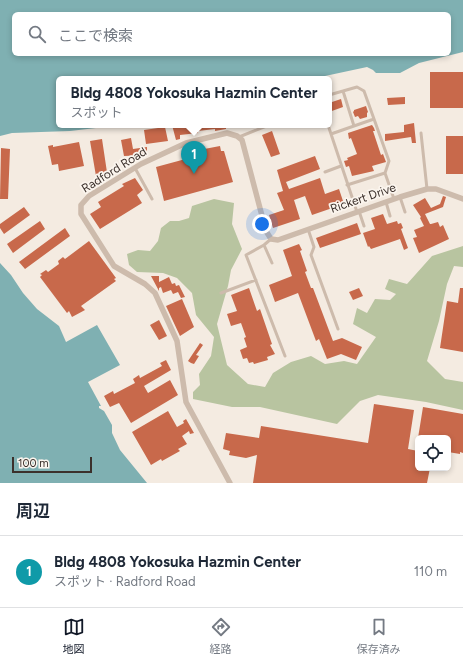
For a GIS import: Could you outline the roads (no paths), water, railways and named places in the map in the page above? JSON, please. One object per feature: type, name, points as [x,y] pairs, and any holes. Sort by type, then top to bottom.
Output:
[{"type":"street","name":"Radford Road","points":[[230,483],[186,402],[177,342],[155,293],[145,284],[114,266],[81,214],[81,205],[89,196],[135,168],[186,142],[227,133],[239,137]]},
{"type":"street","points":[[239,137],[242,140],[266,231],[271,238]]},
{"type":"street","name":"Rickert Drive","points":[[271,238],[278,240],[394,199],[427,189],[436,189],[463,200]]},
{"type":"lane","points":[[332,94],[357,87],[364,91],[390,161],[385,173],[394,199]]},
{"type":"lane","points":[[343,91],[354,126]]},
{"type":"lane","points":[[330,134],[374,119]]},
{"type":"lane","points":[[239,137],[262,128]]},
{"type":"lane","points":[[329,128],[341,166],[364,226]]},
{"type":"lane","points":[[421,133],[427,189]]},
{"type":"lane","points":[[325,172],[341,166]]},
{"type":"lane","points":[[135,168],[152,199]]},
{"type":"lane","points":[[348,184],[385,173]]},
{"type":"lane","points":[[400,197],[405,212]]},
{"type":"lane","points":[[386,202],[390,216]]},
{"type":"lane","points":[[308,229],[314,247],[311,255],[338,329]]},
{"type":"lane","points":[[271,238],[264,245],[246,255],[284,356]]},
{"type":"lane","points":[[264,245],[272,263]]},
{"type":"lane","points":[[221,293],[256,280]]},
{"type":"water","points":[[0,0],[463,0],[463,52],[451,55],[451,12],[12,12],[12,56],[447,56],[419,63],[400,73],[376,73],[367,67],[325,76],[56,76],[56,128],[96,128],[70,131],[12,133],[0,136]]},
{"type":"water","points":[[0,263],[37,309],[59,326],[66,342],[97,325],[120,365],[88,382],[101,406],[99,406],[99,408],[104,411],[112,425],[112,433],[120,450],[147,483],[0,483]]},
{"type":"place","name":"Bldg 4808 Yokosuka Hazmin Center","points":[[194,174]]}]
